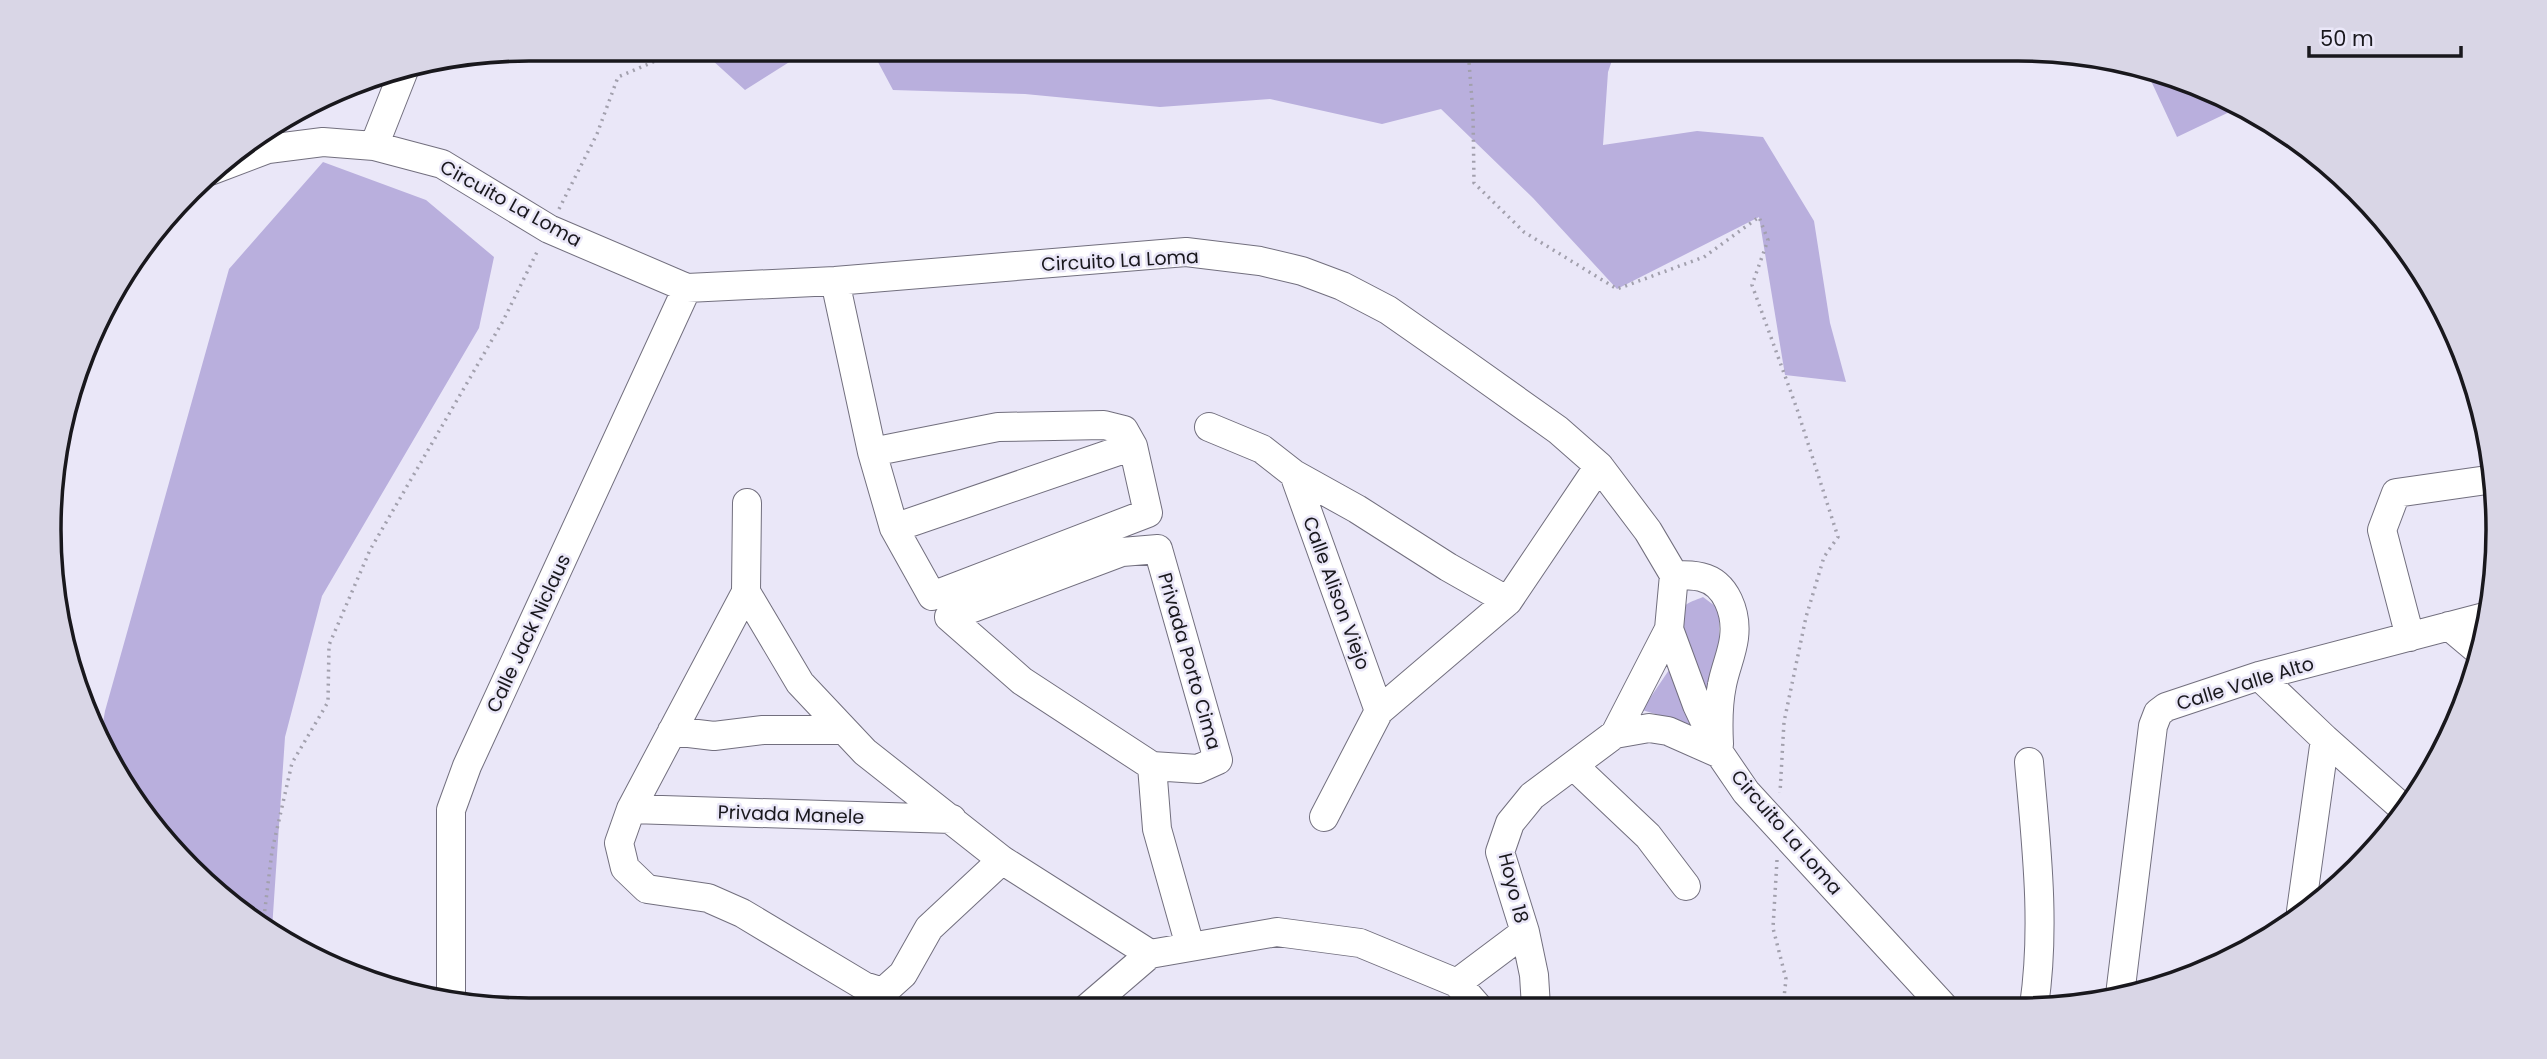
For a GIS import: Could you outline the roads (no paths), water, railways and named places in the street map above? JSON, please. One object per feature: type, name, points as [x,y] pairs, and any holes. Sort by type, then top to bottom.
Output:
[{"type":"street","points":[[374,146],[400,79]]},
{"type":"street","name":"Circuito La Loma","points":[[266,142],[323,142],[374,146],[442,163],[549,229],[687,288],[835,281],[1186,252],[1260,261],[1302,271],[1388,310],[1547,423],[1598,466],[1648,531],[1674,575],[1669,629],[1697,705],[1720,754],[1746,792],[1937,998]]},
{"type":"street","points":[[835,281],[872,453],[894,528],[932,596],[1148,513],[1133,446],[1124,430],[1104,425],[998,427],[872,453]]},
{"type":"street","name":"Calle Jack Niclaus","points":[[451,991],[451,810],[467,766],[687,288]]},
{"type":"street","name":"Calle Alison Viejo","points":[[1209,427],[1262,449],[1294,474],[1508,601]]},
{"type":"street","points":[[894,528],[1133,446]]},
{"type":"street","points":[[1324,817],[1380,711],[1508,601],[1598,466]]},
{"type":"street","name":"Calle Alison Viejo","points":[[1294,474],[1380,711]]},
{"type":"street","points":[[2410,637],[2382,530],[2396,493],[2483,481]]},
{"type":"street","points":[[747,503],[746,592],[631,809],[619,843],[625,868],[647,889],[708,898],[742,913],[864,986],[883,992],[903,974],[929,928],[1002,860]]},
{"type":"street","name":"Privada Porto Cima","points":[[1158,549],[1218,760],[1198,769],[1152,766],[1022,681],[949,617],[1122,552],[1158,549]]},
{"type":"street","points":[[1674,575],[1702,577],[1717,585],[1727,596],[1734,617],[1734,637],[1722,684],[1718,719],[1720,754]]},
{"type":"street","points":[[746,592],[800,683],[865,752],[1002,860],[1150,954]]},
{"type":"street","name":"Calle Valle Alto","points":[[2121,986],[2153,726],[2158,713],[2166,707],[2259,676],[2477,619]]},
{"type":"street","points":[[2449,626],[2471,645]]},
{"type":"street","name":"Hoyo 18","points":[[1535,998],[1534,975],[1525,932],[1500,852],[1510,824],[1532,796],[1615,734],[1669,629]]},
{"type":"street","points":[[2259,676],[2398,803]]},
{"type":"street","name":"Hoyo 18","points":[[1615,734],[1649,728],[1668,731],[1720,754]]},
{"type":"street","points":[[673,731],[714,736],[763,730],[844,730]]},
{"type":"street","points":[[2302,901],[2325,739]]},
{"type":"street","points":[[2029,762],[2041,891],[2035,997]]},
{"type":"street","points":[[1152,766],[1157,830],[1190,946]]},
{"type":"street","points":[[1574,766],[1648,836],[1686,886]]},
{"type":"street","name":"Privada Manele","points":[[631,809],[952,818]]},
{"type":"street","points":[[1099,998],[1150,954],[1278,932],[1360,943],[1457,984],[1470,998]]},
{"type":"street","points":[[1457,984],[1525,932]]}]
